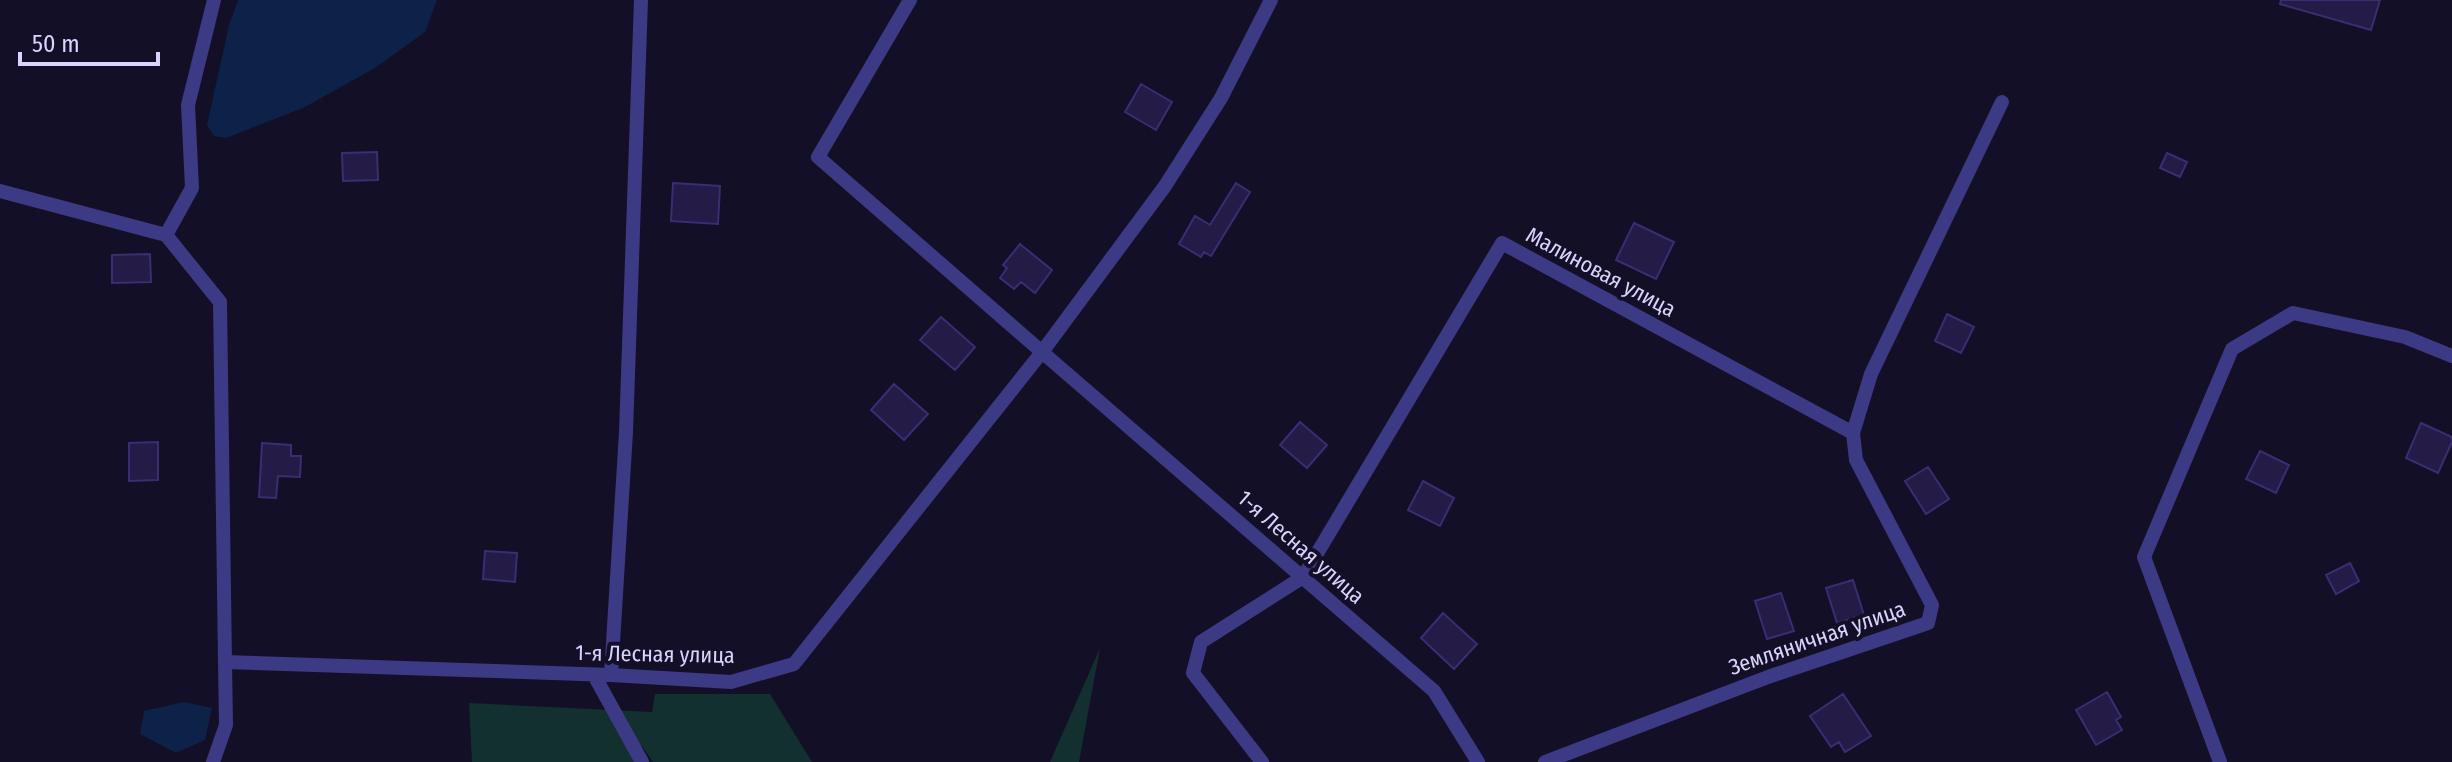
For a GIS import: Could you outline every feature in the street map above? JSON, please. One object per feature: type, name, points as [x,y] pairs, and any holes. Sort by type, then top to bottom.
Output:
[{"type":"street","points":[[166,235],[192,188],[188,105],[214,0]]},
{"type":"street","points":[[611,675],[626,432],[641,0]]},
{"type":"street","points":[[910,0],[818,157],[1042,352],[1173,174],[1221,98],[1271,0]]},
{"type":"street","points":[[1853,433],[1871,374],[2002,102]]},
{"type":"street","points":[[0,191],[166,235],[220,302],[226,725],[213,762]]},
{"type":"street","name":"Малиновая улица","points":[[1303,577],[1502,243],[1853,433]]},
{"type":"street","points":[[2220,762],[2144,557],[2232,349],[2293,313],[2405,337],[2452,356]]},
{"type":"street","name":"1-я Лесная улица","points":[[225,662],[731,682],[794,664],[1042,352],[1434,691],[1478,762]]},
{"type":"street","name":"Земляничная улица","points":[[1545,762],[1768,677],[1928,623],[1932,605],[1856,460],[1853,433]]},
{"type":"street","points":[[1262,762],[1193,673],[1201,642],[1303,577]]},
{"type":"street","points":[[594,675],[642,762]]},
{"type":"green space","points":[[1100,648],[1079,762],[1050,762]]},
{"type":"green space","points":[[655,694],[770,694],[812,762],[653,762],[642,746],[642,762],[472,762],[469,703],[652,712]]},
{"type":"water","points":[[238,0],[437,0],[425,32],[375,68],[303,108],[226,138],[214,136],[207,125],[229,25]]},
{"type":"water","points":[[184,702],[212,708],[205,740],[176,753],[140,734],[144,711]]},
{"type":"building","points":[[2281,0],[2380,0],[2371,30],[2280,4]]},
{"type":"building","points":[[1141,84],[1172,102],[1156,130],[1125,112]]},
{"type":"building","points":[[377,152],[378,180],[343,181],[342,153]]},
{"type":"building","points":[[2167,153],[2187,162],[2180,177],[2160,168]]},
{"type":"building","points":[[673,183],[720,186],[718,224],[671,221]]},
{"type":"building","points":[[1236,183],[1250,192],[1211,256],[1204,252],[1201,257],[1179,244],[1195,216],[1210,225]]},
{"type":"building","points":[[1634,223],[1674,242],[1656,279],[1616,260]]},
{"type":"building","points":[[1020,244],[1052,270],[1035,293],[1021,282],[1014,289],[1000,278],[1007,268],[1003,265]]},
{"type":"building","points":[[150,254],[151,282],[112,283],[112,255]]},
{"type":"building","points":[[1947,314],[1974,327],[1961,353],[1935,341]]},
{"type":"building","points":[[941,317],[975,347],[955,370],[920,340]]},
{"type":"building","points":[[894,384],[928,414],[904,440],[871,410]]},
{"type":"building","points":[[1300,422],[1327,445],[1307,468],[1280,445]]},
{"type":"building","points":[[2421,423],[2452,437],[2438,473],[2406,458]]},
{"type":"building","points":[[158,442],[158,480],[129,481],[129,443]]},
{"type":"building","points":[[262,443],[291,445],[291,456],[301,456],[300,477],[278,476],[276,498],[259,497]]},
{"type":"building","points":[[2260,451],[2289,465],[2276,493],[2246,479]]},
{"type":"building","points":[[1928,467],[1949,499],[1926,514],[1905,481]]},
{"type":"building","points":[[1423,481],[1454,498],[1440,526],[1408,510]]},
{"type":"building","points":[[485,551],[517,553],[515,582],[483,579]]},
{"type":"building","points":[[2350,563],[2359,581],[2336,594],[2326,575]]},
{"type":"building","points":[[1853,580],[1864,615],[1837,623],[1826,588]]},
{"type":"building","points":[[1781,593],[1794,631],[1767,639],[1755,601]]},
{"type":"building","points":[[1443,613],[1477,644],[1454,669],[1421,638]]},
{"type":"building","points":[[2107,692],[2121,717],[2116,720],[2122,730],[2096,745],[2076,710]]},
{"type":"building","points":[[1843,694],[1871,736],[1845,752],[1839,742],[1831,747],[1810,716]]}]
